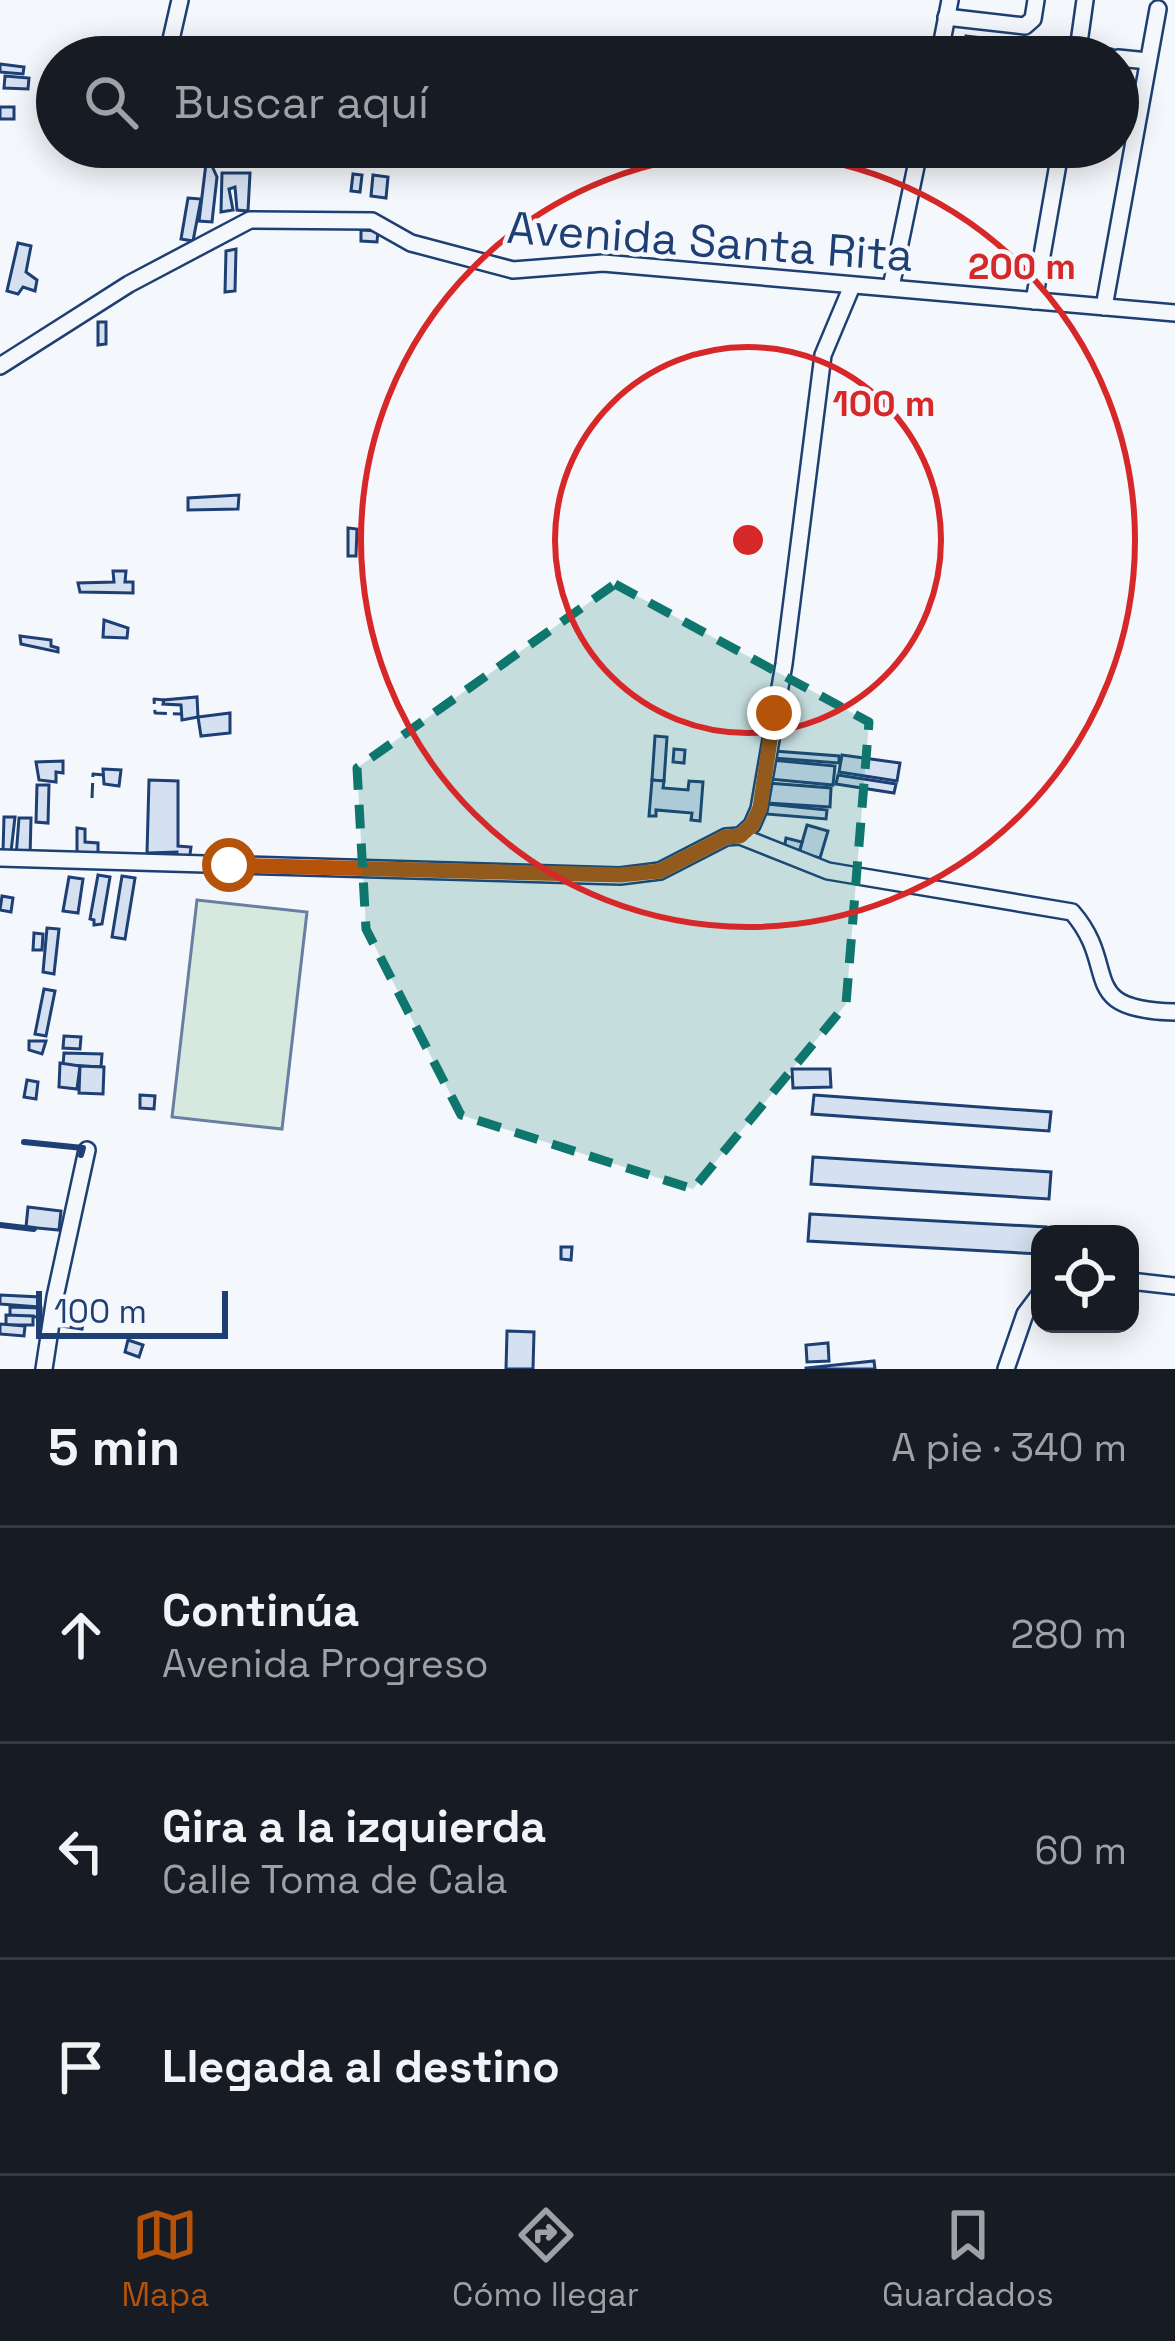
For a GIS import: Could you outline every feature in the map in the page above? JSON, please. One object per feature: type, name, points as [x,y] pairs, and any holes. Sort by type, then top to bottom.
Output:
[{"type":"street","points":[[171,36],[179,0]]},
{"type":"street","points":[[948,8],[1025,26],[1033,19],[1036,0]]},
{"type":"street","points":[[1080,36],[1085,0]]},
{"type":"street","points":[[1139,112],[1158,9]]},
{"type":"street","points":[[1139,60],[1148,61]]},
{"type":"street","points":[[891,286],[916,168]]},
{"type":"street","points":[[1034,301],[1057,168]]},
{"type":"street","points":[[1105,307],[1129,168]]},
{"type":"street","name":"Avenida Santa Rita","points":[[0,366],[129,284],[250,220],[372,221],[410,243],[513,270],[603,263],[1175,313]]},
{"type":"street","points":[[740,836],[760,808],[784,664],[823,355],[852,286]]},
{"type":"street","points":[[0,858],[620,875],[660,871],[726,837],[740,836],[828,871],[1072,912],[1085,927],[1097,952],[1101,976],[1116,1000],[1142,1011],[1175,1012]]},
{"type":"street","points":[[44,1369],[87,1150]]},
{"type":"street","points":[[1139,1282],[1175,1286]]},
{"type":"street","points":[[1006,1369],[1031,1307]]},
{"type":"highlighted area","points":[[615,584],[869,722],[846,1004],[693,1189],[461,1115],[366,929],[357,768]]},
{"type":"shaded area","points":[[197,900],[307,912],[282,1129],[172,1117]]},
{"type":"building","points":[[0,64],[24,67],[23,74],[0,72]]},
{"type":"building","points":[[5,76],[29,78],[28,89],[4,88]]},
{"type":"building","points":[[0,107],[14,107],[14,119],[0,119]]},
{"type":"building","points":[[205,168],[213,168],[217,177],[212,222],[199,221]]},
{"type":"building","points":[[222,173],[250,173],[248,211],[237,210],[235,187],[229,189],[233,210],[221,212]]},
{"type":"building","points":[[353,174],[362,175],[360,192],[351,191]]},
{"type":"building","points":[[373,175],[388,177],[386,198],[371,196]]},
{"type":"building","points":[[188,198],[201,199],[193,241],[181,239]]},
{"type":"building","points":[[361,230],[378,231],[377,242],[361,241]]},
{"type":"building","points":[[18,243],[31,246],[26,272],[37,280],[35,291],[23,287],[18,294],[7,291]]},
{"type":"building","points":[[236,249],[235,291],[225,292],[226,251]]},
{"type":"building","points":[[98,322],[106,322],[106,344],[98,345]]},
{"type":"building","points":[[239,495],[238,509],[188,510],[188,498]]},
{"type":"building","points":[[348,528],[357,529],[356,556],[348,556]]},
{"type":"building","points":[[113,571],[126,571],[125,582],[133,582],[133,593],[80,592],[78,583],[114,582]]},
{"type":"building","points":[[104,620],[128,628],[127,638],[103,637]]},
{"type":"building","points":[[20,636],[51,640],[58,652],[21,644]]},
{"type":"building","points":[[197,697],[198,717],[182,720],[181,705],[163,704],[164,700]]},
{"type":"building","points":[[230,713],[230,733],[201,736],[198,717]]},
{"type":"building","points":[[655,736],[667,737],[664,781],[652,780]]},
{"type":"building","points":[[674,749],[685,750],[684,763],[673,762]]},
{"type":"building","points":[[774,751],[839,756],[839,763],[773,758]]},
{"type":"building","points":[[842,755],[900,763],[897,781],[839,772]]},
{"type":"building","points":[[771,760],[835,766],[833,785],[769,779]]},
{"type":"building","points":[[63,761],[63,773],[56,772],[56,782],[39,780],[36,762]]},
{"type":"building","points":[[103,769],[121,770],[119,786],[104,784]]},
{"type":"building","points":[[838,775],[896,784],[894,793],[836,784]]},
{"type":"building","points":[[149,780],[178,781],[178,846],[191,847],[189,862],[176,861],[177,852],[147,853]]},
{"type":"building","points":[[652,780],[664,781],[663,788],[688,790],[689,781],[703,782],[700,821],[691,820],[692,813],[656,810],[656,816],[649,816]]},
{"type":"building","points":[[768,783],[831,788],[830,807],[767,803]]},
{"type":"building","points":[[37,785],[49,785],[48,823],[36,822]]},
{"type":"building","points":[[767,804],[827,810],[826,819],[766,814]]},
{"type":"building","points":[[4,817],[15,817],[11,852],[3,852]]},
{"type":"building","points":[[19,818],[31,818],[30,858],[16,857]]},
{"type":"building","points":[[807,825],[828,831],[820,858],[799,853]]},
{"type":"building","points":[[77,828],[85,829],[85,842],[98,843],[98,857],[77,855]]},
{"type":"building","points":[[786,838],[802,842],[799,853],[784,849]]},
{"type":"building","points":[[98,875],[110,877],[102,924],[94,925],[90,919]]},
{"type":"building","points":[[122,876],[135,878],[125,939],[112,937]]},
{"type":"building","points":[[69,877],[83,879],[78,913],[63,911]]},
{"type":"building","points":[[2,896],[13,898],[11,912],[0,910]]},
{"type":"building","points":[[47,928],[59,929],[54,974],[43,972]]},
{"type":"building","points":[[34,933],[43,934],[42,950],[33,950]]},
{"type":"building","points":[[44,989],[55,991],[46,1036],[35,1034]]},
{"type":"building","points":[[64,1036],[81,1037],[80,1049],[63,1048]]},
{"type":"building","points":[[29,1041],[46,1041],[42,1054],[29,1050]]},
{"type":"building","points":[[64,1053],[102,1054],[101,1067],[63,1065]]},
{"type":"building","points":[[60,1063],[80,1066],[77,1089],[59,1087]]},
{"type":"building","points":[[80,1066],[104,1067],[103,1094],[79,1093]]},
{"type":"building","points":[[792,1069],[830,1069],[831,1087],[793,1088]]},
{"type":"building","points":[[27,1080],[38,1082],[36,1099],[24,1097]]},
{"type":"building","points":[[140,1095],[155,1096],[154,1109],[140,1108]]},
{"type":"building","points":[[814,1095],[1051,1112],[1049,1131],[812,1114]]},
{"type":"building","points":[[813,1157],[1051,1172],[1049,1199],[811,1184]]},
{"type":"building","points":[[28,1207],[61,1211],[59,1230],[26,1227]]},
{"type":"building","points":[[810,1214],[1031,1226],[1031,1253],[808,1241]]},
{"type":"building","points":[[561,1247],[572,1247],[571,1260],[561,1259]]},
{"type":"building","points":[[0,1295],[40,1297],[40,1307],[0,1304]]},
{"type":"building","points":[[10,1307],[41,1308],[41,1317],[10,1316]]},
{"type":"building","points":[[6,1315],[33,1316],[33,1325],[6,1325]]},
{"type":"building","points":[[55,1316],[84,1320],[82,1329],[54,1325]]},
{"type":"building","points":[[0,1324],[25,1326],[24,1336],[0,1334]]},
{"type":"building","points":[[507,1331],[534,1332],[533,1369],[506,1369]]},
{"type":"building","points":[[128,1340],[143,1345],[139,1357],[125,1352]]},
{"type":"building","points":[[828,1343],[829,1361],[807,1362],[806,1345]]},
{"type":"building","points":[[874,1361],[875,1369],[806,1369],[806,1368]]},
{"type":"fence","points":[[164,700],[154,699],[155,713],[181,714]]},
{"type":"fence","points":[[92,798],[93,774],[104,775]]},
{"type":"wall","points":[[24,1142],[83,1148],[81,1155]]},
{"type":"wall","points":[[0,1225],[34,1229]]},
{"type":"route","points":[[229,865],[620,875],[660,871],[726,837],[740,836],[752,825],[760,808],[774,713]]}]
